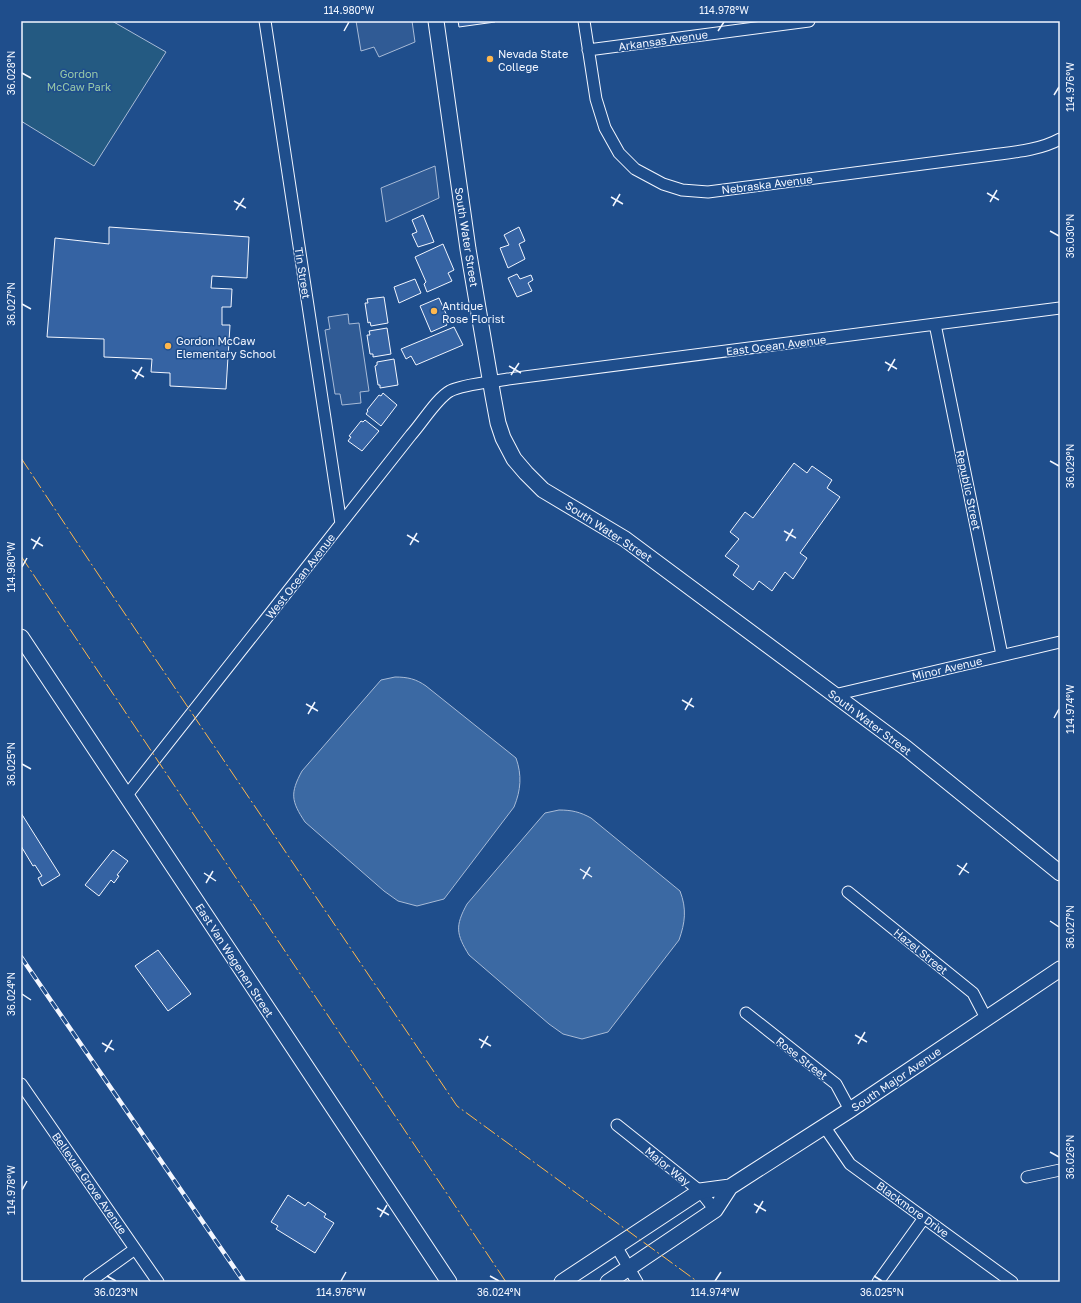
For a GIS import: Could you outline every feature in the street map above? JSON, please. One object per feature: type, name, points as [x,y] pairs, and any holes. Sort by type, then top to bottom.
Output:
[{"type":"main road","name":"South Water Street","points":[[436,21],[468,249],[498,423],[503,438],[514,459],[543,490],[625,539],[906,748],[1060,873]]},
{"type":"main road","name":"East Van Wagenen Street","points":[[21,637],[449,1282]]},
{"type":"main road","name":"South Major Avenue","points":[[608,1282],[715,1210],[730,1187],[850,1110],[1060,969]]},
{"type":"main road","name":"South Major Avenue","points":[[562,1282],[700,1191],[730,1187]]},
{"type":"street","name":"Tin Street","points":[[265,21],[341,524]]},
{"type":"street","name":"Nebraska Avenue","points":[[584,21],[596,99],[605,128],[619,153],[635,168],[663,184],[682,190],[708,192],[1025,151],[1060,139]]},
{"type":"street","name":"Arkansas Avenue","points":[[588,50],[810,21]]},
{"type":"street","name":"East Ocean Avenue","points":[[491,383],[516,378],[1060,308]]},
{"type":"street","name":"Republic Street","points":[[935,324],[1002,655]]},
{"type":"street","name":"West Ocean Avenue","points":[[127,795],[442,398],[451,391],[491,383]]},
{"type":"street","name":"Minor Avenue","points":[[834,695],[1060,642]]},
{"type":"street","name":"Hazel Street","points":[[848,892],[973,993],[986,1018]]},
{"type":"street","name":"Rose Street","points":[[746,1013],[836,1084],[850,1110]]},
{"type":"street","name":"Bellevue Grove Avenue","points":[[22,1088],[158,1282]]},
{"type":"street","name":"Major Way","points":[[617,1125],[700,1191],[715,1210]]},
{"type":"street","name":"Blackmore Drive","points":[[824,1126],[850,1164],[1012,1282]]},
{"type":"street","points":[[1027,1177],[1060,1170]]},
{"type":"street","points":[[878,1282],[924,1218]]},
{"type":"street","points":[[616,1246],[637,1282]]},
{"type":"street","points":[[89,1282],[135,1249]]},
{"type":"green space","name":"Gordon McCaw Park","points":[[21,21],[112,21],[166,52],[94,166],[21,121]]},
{"type":"shaded area","points":[[356,21],[412,21],[415,42],[379,57],[374,47],[361,51]]},
{"type":"shaded area","points":[[435,166],[439,198],[386,222],[381,188]]},
{"type":"shaded area","points":[[348,314],[349,324],[359,323],[369,391],[360,392],[361,403],[342,405],[340,394],[335,394],[325,330],[330,329],[328,317]]},
{"type":"shaded area","points":[[395,677],[412,679],[426,686],[516,758],[520,776],[518,795],[514,807],[444,899],[417,906],[398,901],[384,891],[305,822],[297,808],[294,797],[295,785],[302,771],[381,680]]},
{"type":"shaded area","points":[[559,810],[576,812],[591,818],[680,891],[684,904],[684,922],[679,940],[608,1032],[582,1039],[563,1034],[549,1024],[469,955],[459,935],[460,918],[467,904],[545,813]]},
{"type":"building","points":[[458,21],[495,21],[495,22],[459,27]]},
{"type":"building","points":[[423,215],[434,242],[418,247],[412,234],[417,232],[412,220]]},
{"type":"building","points":[[109,227],[249,237],[247,278],[212,276],[211,288],[232,289],[231,307],[222,307],[222,325],[230,325],[226,389],[170,386],[170,373],[151,372],[152,359],[104,357],[104,339],[47,337],[55,238],[109,244]]},
{"type":"building","points":[[519,227],[525,241],[519,244],[525,259],[508,268],[500,248],[509,245],[504,235]]},
{"type":"building","points":[[443,244],[454,270],[448,273],[452,281],[427,292],[424,284],[426,282],[415,257]]},
{"type":"building","points":[[517,274],[520,279],[531,275],[533,280],[528,283],[532,291],[517,297],[508,278]]},
{"type":"building","points":[[415,279],[421,293],[399,303],[394,287]]},
{"type":"building","points":[[384,297],[388,323],[371,326],[370,322],[368,323],[365,303],[368,303],[367,299]]},
{"type":"building","name":"Antique Rose Florist","points":[[439,298],[447,316],[444,317],[447,325],[431,332],[420,306]]},
{"type":"building","points":[[454,327],[463,345],[416,365],[411,356],[406,359],[401,349]]},
{"type":"building","points":[[387,328],[391,354],[373,357],[373,354],[370,354],[367,335],[370,335],[369,331]]},
{"type":"building","points":[[394,359],[398,385],[380,388],[380,385],[378,385],[375,366],[377,365],[377,362]]},
{"type":"building","points":[[383,393],[397,405],[381,426],[366,414],[368,411],[367,410],[379,395],[381,396]]},
{"type":"building","points":[[365,420],[379,431],[362,451],[348,441],[351,437],[349,436],[361,421],[363,422]]},
{"type":"building","points":[[794,463],[807,473],[812,466],[832,480],[827,488],[840,497],[800,553],[807,558],[793,579],[785,572],[772,591],[759,581],[753,590],[733,575],[739,566],[725,556],[739,539],[730,532],[745,512],[753,518]]},
{"type":"building","points":[[21,813],[60,875],[42,886],[38,878],[42,876],[35,865],[33,866],[21,846]]},
{"type":"building","points":[[113,850],[128,861],[117,875],[119,876],[114,883],[111,880],[99,896],[85,885]]},
{"type":"building","points":[[158,950],[191,994],[168,1011],[135,966]]},
{"type":"building","points":[[288,1195],[305,1206],[308,1202],[326,1214],[324,1217],[334,1223],[315,1253],[276,1229],[278,1226],[271,1222]]},
{"type":"railway","points":[[21,957],[244,1282]]},
{"type":"power","points":[[21,458],[457,1106],[698,1282]]},
{"type":"power","points":[[21,556],[506,1282]]},
{"type":"place","name":"Nevada State College","points":[[490,59]]},
{"type":"place","name":"Antique Rose Florist","points":[[434,311]]},
{"type":"place","name":"Gordon McCaw Elementary School","points":[[168,346]]}]
